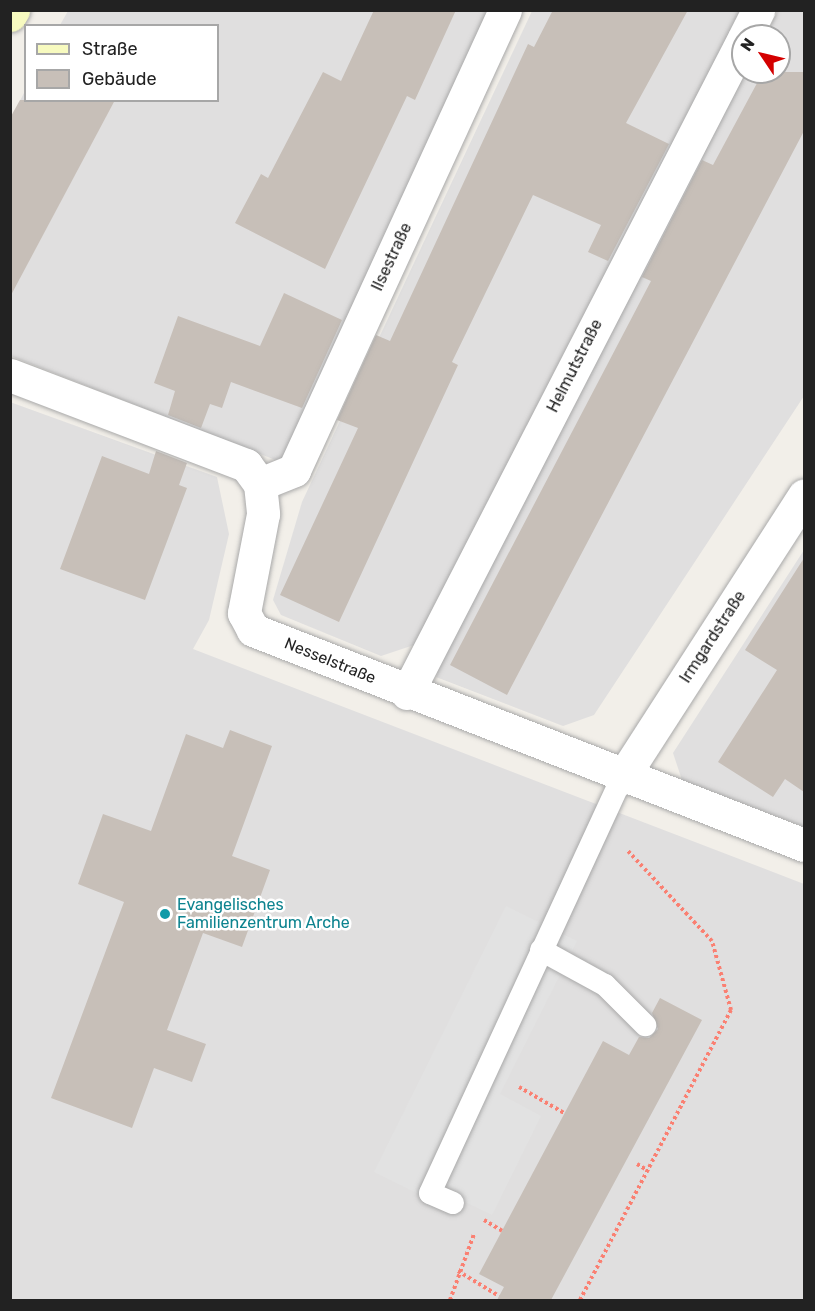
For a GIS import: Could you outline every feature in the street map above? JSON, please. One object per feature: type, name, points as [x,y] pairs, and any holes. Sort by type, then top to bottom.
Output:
[{"type":"street","points":[[10,15],[13,10]]},
{"type":"street","name":"Ilsestraße","points":[[260,484],[294,470],[505,10]]},
{"type":"street","points":[[751,24],[758,10]]},
{"type":"street","name":"Helmutstraße","points":[[407,693],[731,63]]},
{"type":"street","points":[[10,375],[246,465],[260,484]]},
{"type":"street","name":"Nesselstraße","points":[[260,484],[263,514],[244,613],[254,630],[622,778],[804,846]]},
{"type":"street","name":"Irmgardstraße","points":[[622,778],[804,496]]},
{"type":"lane","points":[[453,1203],[430,1192],[622,778]]},
{"type":"lane","points":[[541,950],[605,985],[645,1025]]},
{"type":"path","points":[[487,1068],[564,1113]]},
{"type":"path","points":[[637,1164],[647,1170]]},
{"type":"path","points":[[450,1300],[458,1271],[480,1218],[502,1231]]},
{"type":"path","points":[[458,1271],[499,1296]]},
{"type":"shaded area","points":[[68,11],[491,11],[283,463],[11,356],[10,120],[24,93],[24,102],[219,102],[219,24],[61,24]]},
{"type":"shaded area","points":[[532,11],[744,11],[737,24],[731,24],[731,36],[414,645],[381,656],[281,615],[273,600],[302,502]]},
{"type":"shaded area","points":[[778,11],[804,11],[804,396],[594,715],[563,726],[436,677],[447,641],[740,84],[791,84],[791,24],[771,24]]},
{"type":"shaded area","points":[[10,402],[217,477],[229,534],[209,620],[193,649],[804,884],[804,1300],[11,1300]]},
{"type":"shaded area","points":[[804,550],[804,827],[682,780],[673,753]]},
{"type":"shaded area","points":[[506,906],[577,941],[500,1094],[541,1116],[492,1215],[457,1198],[451,1210],[374,1172]]},
{"type":"building","points":[[374,10],[456,10],[415,100],[407,96],[325,269],[235,223],[261,174],[268,178],[323,72],[341,81]]},
{"type":"building","points":[[553,10],[688,10],[626,123],[669,144],[608,261],[588,252],[601,225],[533,195],[452,362],[458,365],[339,622],[280,595],[358,428],[337,420],[376,335],[390,341],[528,44],[534,47]]},
{"type":"building","points":[[791,72],[804,72],[804,131],[507,695],[450,665],[651,281],[642,277],[702,160],[713,165],[757,84],[791,84]]},
{"type":"building","points":[[20,100],[24,102],[114,102],[10,297],[10,118]]},
{"type":"building","points":[[284,293],[342,320],[302,408],[231,382],[222,408],[210,404],[201,428],[168,415],[175,391],[154,383],[178,316],[260,346]]},
{"type":"building","points":[[156,451],[187,463],[179,485],[187,488],[145,600],[60,569],[102,456],[149,474]]},
{"type":"building","points":[[804,558],[804,792],[785,779],[773,797],[718,762],[777,670],[745,650]]},
{"type":"building","name":"Evangelisches Familienzentrum Arche","points":[[230,730],[272,746],[232,856],[270,870],[242,947],[203,933],[167,1030],[206,1044],[192,1082],[154,1068],[132,1128],[51,1098],[124,902],[78,884],[103,814],[151,831],[186,734],[223,748]]},
{"type":"building","points":[[660,998],[702,1020],[551,1300],[497,1300],[504,1287],[479,1274],[603,1041],[629,1055],[639,1037],[649,1038],[658,1029],[652,1013]]},
{"type":"place","name":"Evangelisches Familienzentrum Arche","points":[[165,914]]}]
